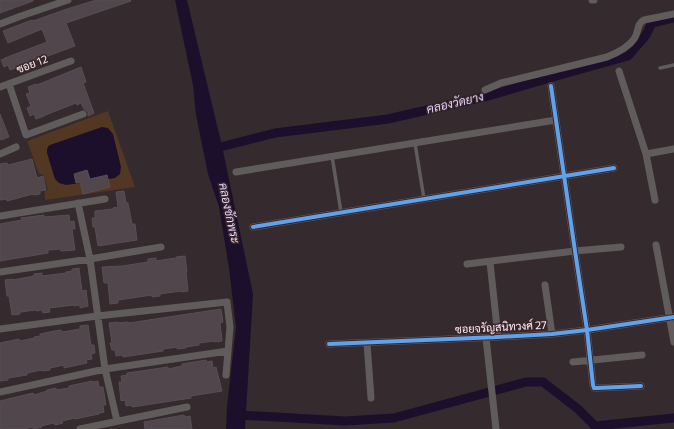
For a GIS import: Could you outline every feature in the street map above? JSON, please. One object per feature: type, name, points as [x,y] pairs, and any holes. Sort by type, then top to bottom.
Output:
[{"type":"street","points":[[0,24],[68,0]]},
{"type":"street","points":[[485,90],[507,81],[607,58],[620,52],[634,40],[641,21],[674,14]]},
{"type":"street","name":"ซอย 12","points":[[0,87],[71,60]]},
{"type":"street","points":[[619,72],[646,154],[655,200]]},
{"type":"street","points":[[9,84],[26,134],[83,114]]},
{"type":"street","points":[[551,86],[588,330],[593,385],[594,388],[641,386]]},
{"type":"street","points":[[236,172],[556,120]]},
{"type":"street","points":[[0,154],[16,147]]},
{"type":"street","points":[[646,154],[674,149]]},
{"type":"street","points":[[253,227],[614,168]]},
{"type":"street","points":[[0,216],[105,199]]},
{"type":"street","points":[[78,203],[90,259],[105,369],[117,421]]},
{"type":"street","points":[[656,245],[672,318],[674,342]]},
{"type":"street","points":[[0,272],[160,247]]},
{"type":"street","points":[[467,264],[621,247]]},
{"type":"street","points":[[490,262],[498,337]]},
{"type":"street","points":[[546,285],[552,334]]},
{"type":"street","points":[[0,329],[97,316],[228,302],[230,326],[226,375]]},
{"type":"street","name":"ซอยจรัญสนิทวงศ์ 27","points":[[329,344],[552,334],[672,318]]},
{"type":"street","points":[[486,338],[496,429]]},
{"type":"street","points":[[367,343],[371,398]]},
{"type":"street","points":[[0,392],[105,369],[228,351]]},
{"type":"street","points":[[573,362],[642,355]]},
{"type":"street","points":[[80,429],[187,407]]},
{"type":"lane","points":[[660,68],[674,65]]},
{"type":"lane","points":[[415,143],[424,199]]},
{"type":"lane","points":[[332,156],[341,212]]},
{"type":"shaded area","points":[[108,111],[135,187],[45,200],[45,191],[48,190],[43,174],[39,174],[27,141]]},
{"type":"water","name":"คลองชักพระ","points":[[175,0],[187,0],[222,146],[253,294],[245,429],[226,429],[236,327],[229,268],[219,207],[208,174],[196,115],[193,85]]},
{"type":"water","points":[[102,127],[108,128],[113,134],[121,167],[120,174],[115,178],[66,185],[59,183],[55,179],[47,153],[48,147]]},
{"type":"building","points":[[0,0],[33,0],[33,1],[0,13]]},
{"type":"building","points":[[96,0],[131,1],[66,23],[75,46],[10,70],[8,65],[4,67],[1,60],[47,42],[42,29],[8,43],[3,31],[32,20],[33,21]]},
{"type":"building","points":[[81,67],[86,82],[83,83],[94,113],[88,116],[88,112],[84,109],[81,103],[77,105],[76,103],[36,119],[34,114],[30,116],[27,108],[31,106],[26,94],[30,93],[28,87],[42,83]]},
{"type":"building","points":[[0,114],[9,137],[1,140],[0,137]]},
{"type":"building","points":[[32,159],[37,178],[43,176],[46,190],[40,191],[40,194],[33,194],[7,201],[7,199],[0,200],[0,164],[7,163],[8,165]]},
{"type":"building","points":[[87,170],[90,179],[107,175],[110,187],[83,194],[80,182],[76,183],[74,174]]},
{"type":"building","points":[[124,191],[132,224],[135,224],[137,240],[98,246],[92,218],[95,218],[95,211],[118,207],[116,192]]},
{"type":"building","points":[[44,215],[44,217],[69,215],[70,222],[74,221],[75,229],[72,229],[75,250],[48,250],[48,253],[0,261],[0,224],[22,220],[21,218]]},
{"type":"building","points":[[185,256],[188,291],[160,294],[160,296],[152,297],[152,295],[118,300],[118,303],[110,304],[108,283],[104,283],[102,267],[148,262],[148,259],[156,258],[156,261]]},
{"type":"building","points":[[79,268],[82,291],[86,290],[88,306],[80,308],[80,305],[74,305],[49,308],[50,312],[43,313],[42,310],[36,310],[20,312],[20,314],[12,315],[5,280],[13,280],[42,273],[42,276],[66,273],[72,271],[72,269]]},
{"type":"building","points":[[221,309],[223,322],[220,323],[222,341],[199,343],[199,345],[186,348],[177,349],[177,347],[163,349],[163,351],[123,357],[122,355],[116,356],[115,350],[112,350],[110,343],[112,343],[109,323],[129,323]]},
{"type":"building","points":[[88,325],[91,345],[94,345],[95,353],[91,354],[92,359],[86,360],[87,363],[64,368],[64,365],[50,368],[50,370],[27,373],[27,375],[0,381],[0,343],[34,338],[40,336],[40,334],[54,331],[61,330],[62,332],[80,329],[80,326]]},
{"type":"building","points":[[206,360],[207,362],[212,361],[213,368],[216,367],[222,391],[191,396],[191,398],[132,407],[132,405],[126,406],[125,400],[121,401],[119,382],[122,382],[121,376],[127,375],[127,373],[168,367],[168,369],[182,366],[182,364]]},
{"type":"building","points":[[98,381],[99,387],[103,387],[106,405],[103,405],[104,412],[62,421],[63,423],[55,425],[54,423],[41,426],[42,427],[34,429],[33,427],[24,429],[0,429],[0,401],[33,393],[34,395],[56,388],[56,390],[69,388],[69,386]]},
{"type":"building","points":[[184,415],[185,417],[190,416],[192,429],[145,429],[144,422]]},
{"type":"waterway","name":"คลองวัดยาง","points":[[216,148],[275,133],[388,119],[488,96],[628,56],[646,35],[652,23],[674,18]]},
{"type":"waterway","points":[[240,415],[345,421],[394,418],[526,382],[543,382],[578,409],[595,426],[674,418]]},
{"type":"cycle path","points":[[551,86],[587,330],[593,385],[594,388],[641,386]]},
{"type":"cycle path","points":[[253,227],[614,168]]},
{"type":"cycle path","points":[[329,344],[552,334],[674,317]]}]
